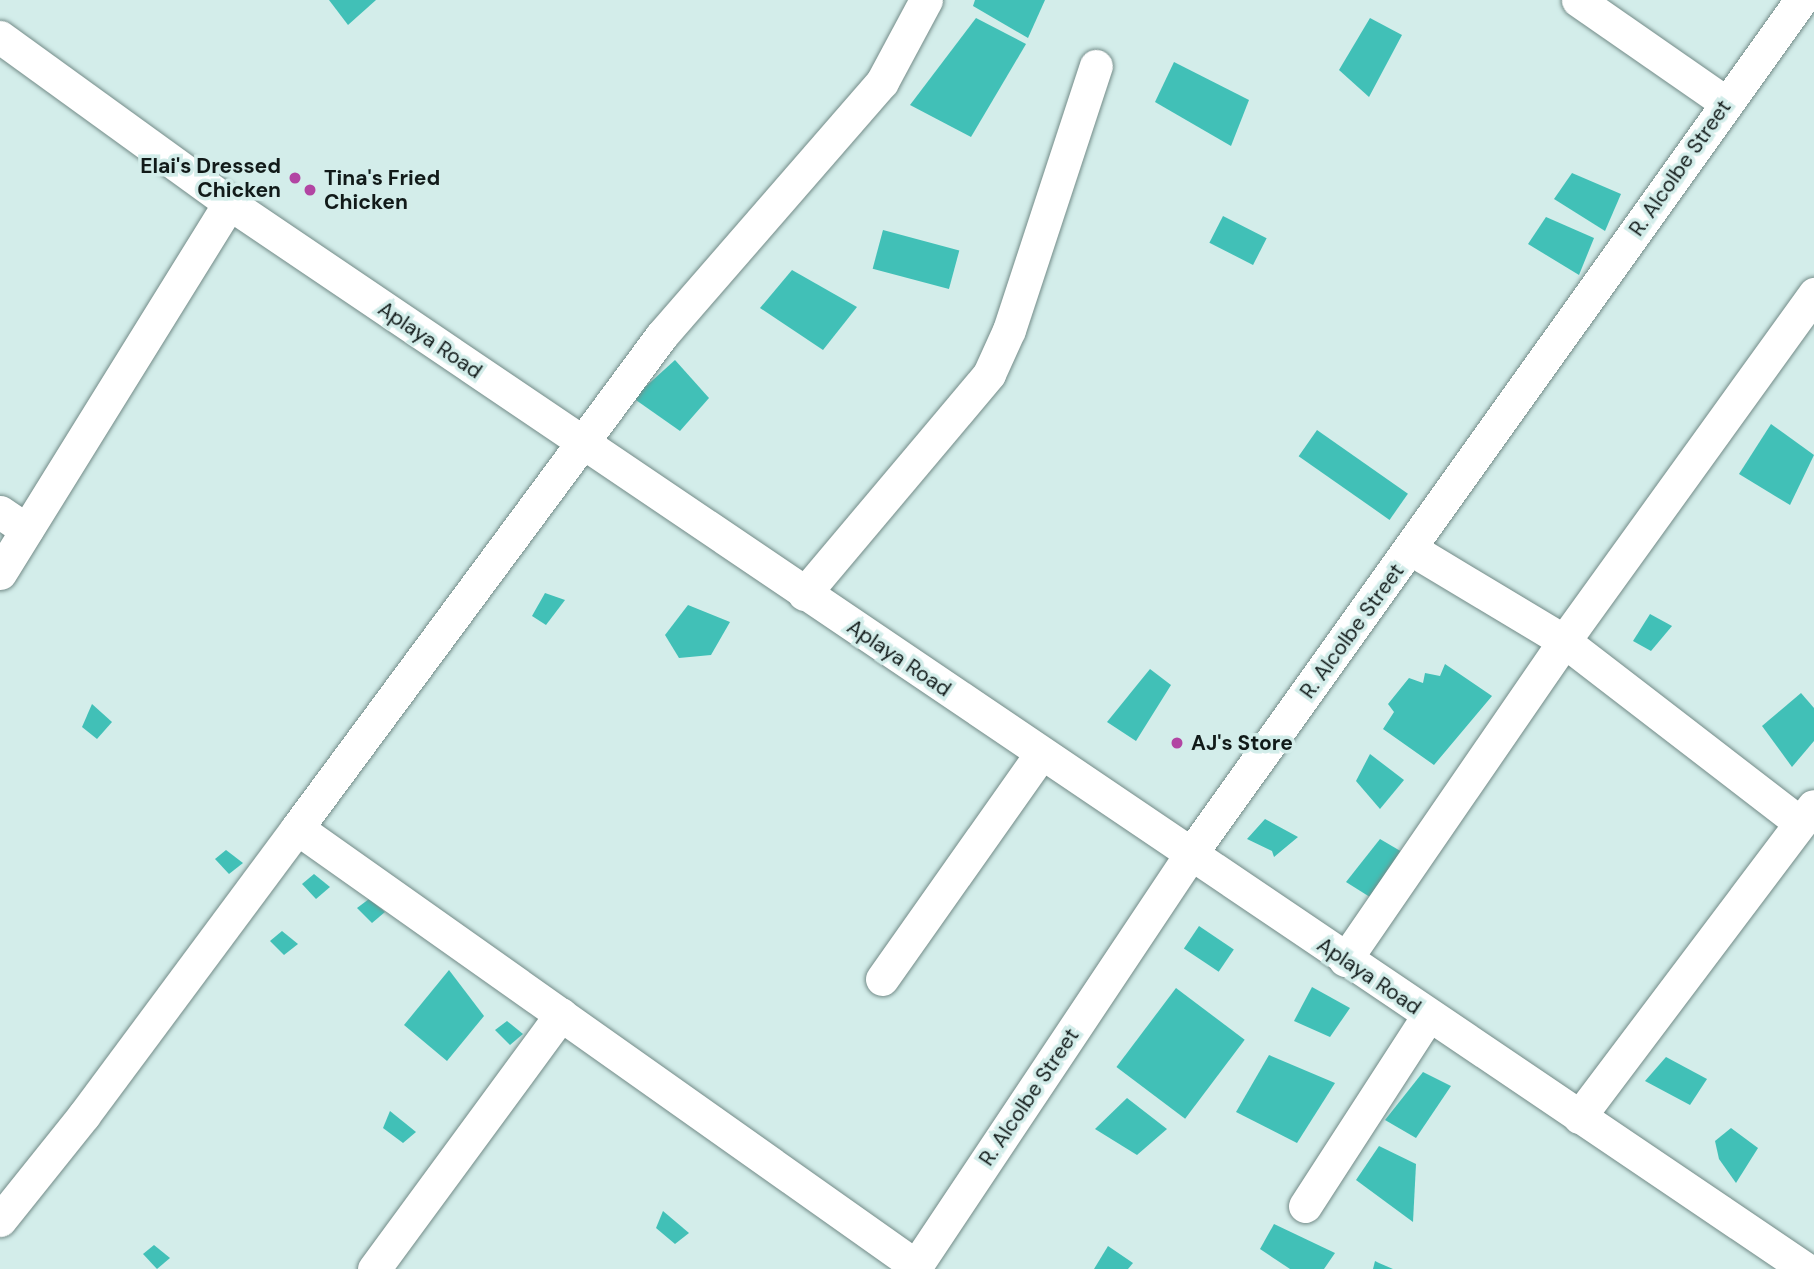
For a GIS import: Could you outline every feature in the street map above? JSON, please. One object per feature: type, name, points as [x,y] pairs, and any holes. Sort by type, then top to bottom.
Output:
[{"type":"street","points":[[0,1220],[84,1115],[662,335],[882,82],[926,0]]},
{"type":"street","points":[[1578,0],[1725,103]]},
{"type":"street","name":"R. Alcolbe Street","points":[[915,1268],[1190,855],[1801,0]]},
{"type":"street","name":"Aplaya Road","points":[[0,37],[229,203],[1345,960],[1806,1269]]},
{"type":"street","points":[[804,594],[989,374],[1009,330],[1096,66]]},
{"type":"street","points":[[0,573],[13,521],[229,203]]},
{"type":"street","points":[[1345,960],[1564,641],[1814,294]]},
{"type":"street","points":[[1411,549],[1564,641],[1806,814],[1578,1117]]},
{"type":"street","points":[[882,979],[1041,754]]},
{"type":"street","points":[[298,828],[915,1268]]},
{"type":"street","points":[[374,1269],[561,1014]]},
{"type":"street","points":[[1305,1206],[1428,1016]]},
{"type":"building","points":[[329,0],[376,0],[348,25]]},
{"type":"building","points":[[975,0],[1045,0],[1028,38],[973,6]]},
{"type":"building","points":[[976,18],[1026,44],[971,137],[910,105]]},
{"type":"building","points":[[1370,18],[1402,35],[1369,97],[1339,70]]},
{"type":"building","points":[[1174,62],[1249,100],[1231,146],[1155,102]]},
{"type":"building","points":[[1572,173],[1621,194],[1605,231],[1554,199]]},
{"type":"building","points":[[1223,216],[1267,238],[1253,265],[1209,243]]},
{"type":"building","points":[[1546,217],[1594,238],[1579,275],[1528,244]]},
{"type":"building","points":[[883,230],[959,250],[949,289],[873,269]]},
{"type":"building","points":[[792,270],[857,307],[823,350],[760,308]]},
{"type":"building","points":[[675,360],[709,398],[680,431],[633,398]]},
{"type":"building","points":[[1771,424],[1814,455],[1790,505],[1739,474]]},
{"type":"building","points":[[1317,430],[1408,494],[1390,520],[1299,456]]},
{"type":"building","points":[[545,593],[565,600],[546,625],[532,616]]},
{"type":"building","points":[[688,605],[730,622],[711,655],[679,658],[665,635]]},
{"type":"building","points":[[1650,614],[1672,626],[1651,651],[1633,641]]},
{"type":"building","points":[[1445,664],[1492,696],[1434,765],[1383,729],[1394,712],[1388,704],[1409,678],[1423,683],[1425,673],[1440,676]]},
{"type":"building","points":[[1150,669],[1171,685],[1136,741],[1107,722]]},
{"type":"building","points":[[1801,693],[1814,708],[1814,741],[1792,767],[1762,726]]},
{"type":"building","points":[[92,704],[112,722],[97,739],[82,727]]},
{"type":"building","points":[[1370,754],[1404,780],[1380,809],[1356,781]]},
{"type":"building","points":[[1265,819],[1298,837],[1274,857],[1272,851],[1247,839]]},
{"type":"building","points":[[1380,839],[1414,859],[1381,904],[1346,882]]},
{"type":"building","points":[[226,850],[243,863],[229,874],[215,859]]},
{"type":"building","points":[[314,874],[330,887],[316,899],[302,884]]},
{"type":"building","points":[[369,899],[385,912],[372,923],[357,908]]},
{"type":"building","points":[[1199,926],[1234,949],[1219,972],[1184,948]]},
{"type":"building","points":[[282,931],[298,944],[284,955],[270,941]]},
{"type":"building","points":[[449,970],[484,1016],[447,1061],[404,1025]]},
{"type":"building","points":[[1312,987],[1350,1008],[1330,1037],[1294,1021]]},
{"type":"building","points":[[1176,988],[1245,1040],[1185,1119],[1116,1067]]},
{"type":"building","points":[[507,1021],[523,1034],[510,1045],[495,1030]]},
{"type":"building","points":[[1269,1055],[1335,1083],[1297,1143],[1236,1112]]},
{"type":"building","points":[[1666,1057],[1707,1079],[1690,1105],[1645,1081]]},
{"type":"building","points":[[1423,1072],[1451,1086],[1416,1138],[1385,1120]]},
{"type":"building","points":[[1127,1098],[1167,1129],[1137,1155],[1095,1129]]},
{"type":"building","points":[[390,1111],[416,1132],[403,1143],[383,1128]]},
{"type":"building","points":[[1731,1128],[1758,1148],[1736,1183],[1719,1159],[1715,1141]]},
{"type":"building","points":[[1379,1146],[1416,1164],[1413,1222],[1356,1180]]},
{"type":"building","points":[[663,1211],[689,1233],[675,1244],[656,1228]]},
{"type":"building","points":[[1274,1224],[1335,1253],[1324,1269],[1290,1269],[1260,1249]]},
{"type":"building","points":[[154,1245],[170,1258],[157,1269],[143,1254]]},
{"type":"building","points":[[1108,1246],[1133,1263],[1128,1269],[1094,1269]]},
{"type":"building","points":[[1375,1261],[1379,1263],[1393,1269],[1373,1269]]},
{"type":"place","name":"Elai's Dressed Chicken","points":[[295,178]]},
{"type":"place","name":"Tina's Fried Chicken","points":[[310,190]]},
{"type":"place","name":"AJ's Store","points":[[1177,743]]}]
